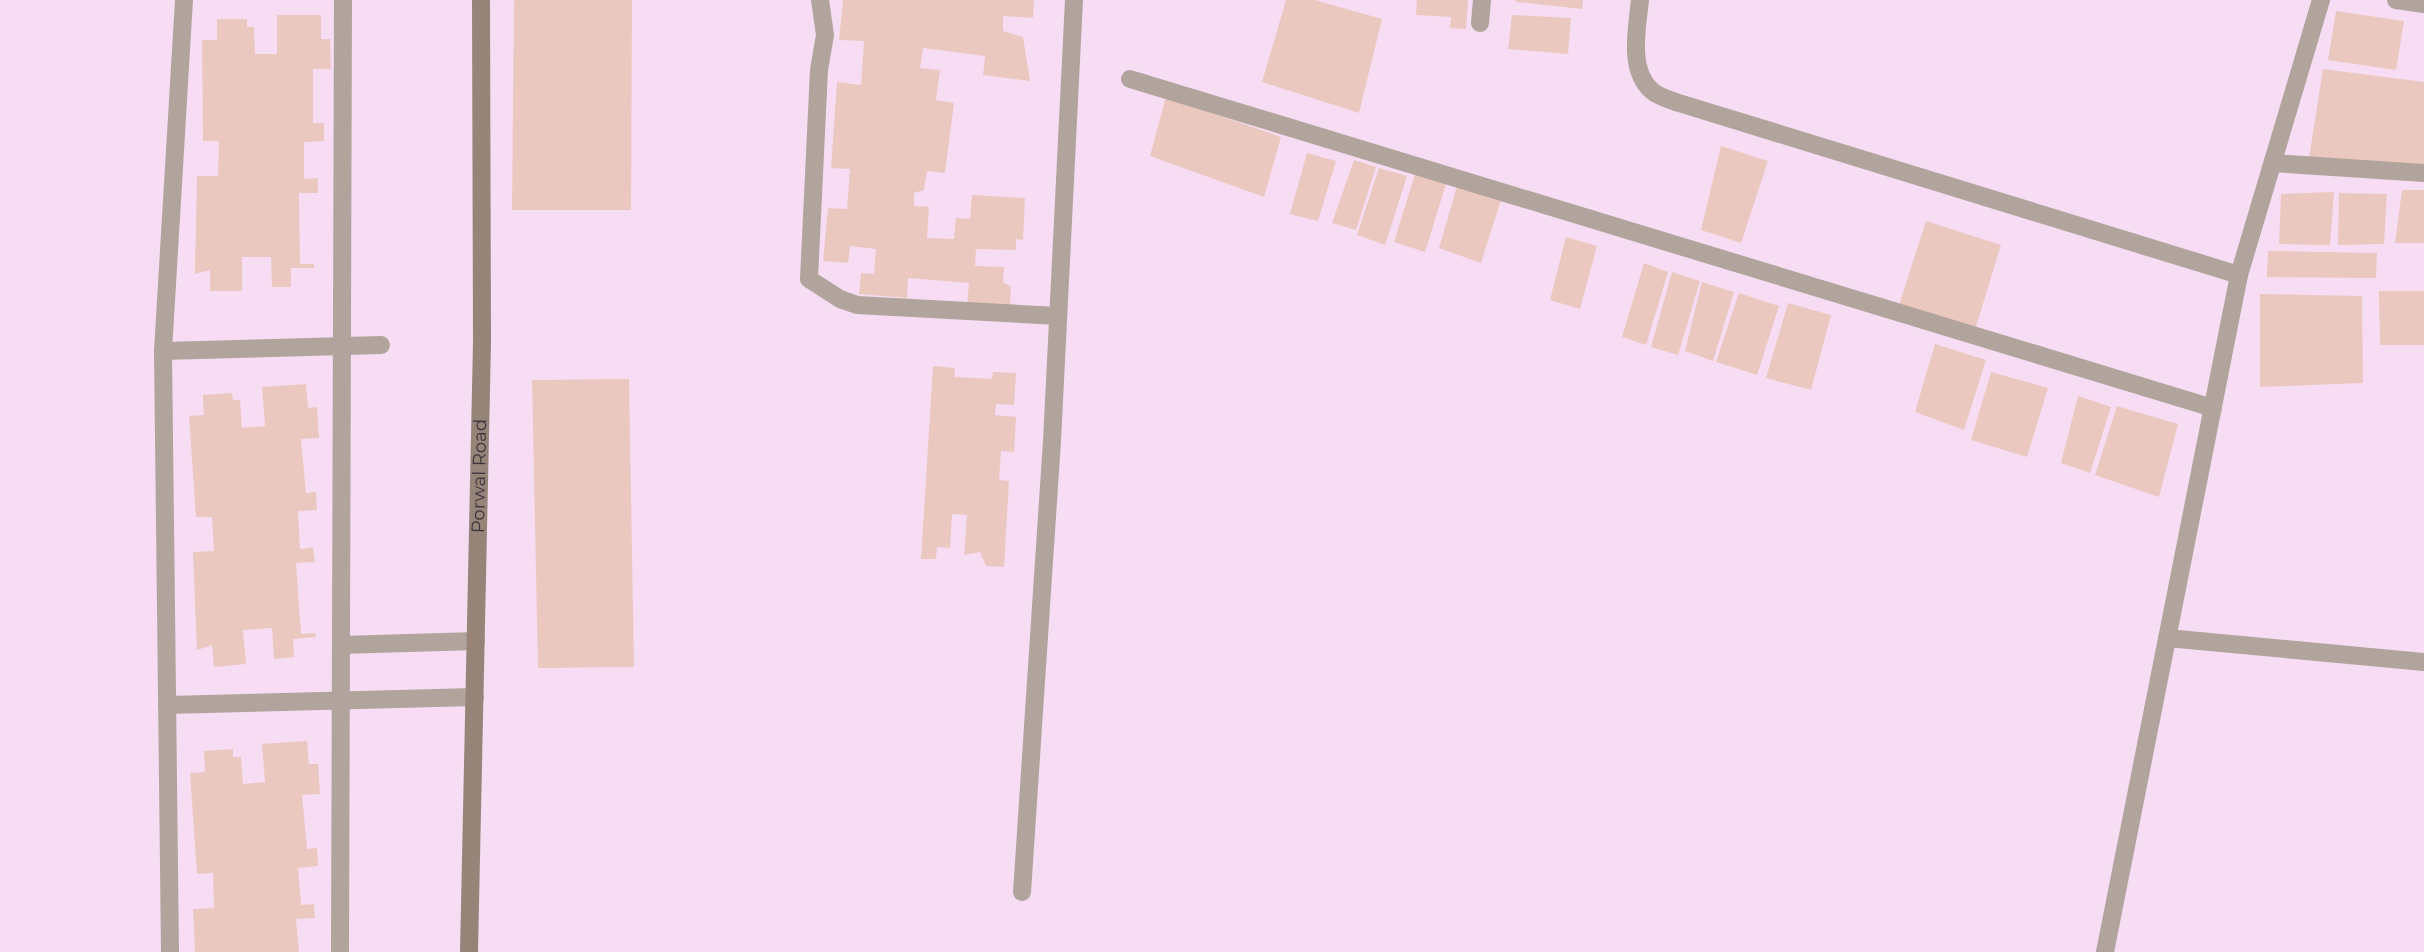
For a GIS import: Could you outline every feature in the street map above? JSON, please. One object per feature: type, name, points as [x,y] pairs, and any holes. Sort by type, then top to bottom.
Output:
[{"type":"street","points":[[170,952],[163,351],[184,0]]},
{"type":"street","points":[[340,952],[343,0]]},
{"type":"street","name":"Porwal Road","points":[[470,952],[482,342],[481,0]]},
{"type":"street","points":[[819,0],[825,35],[819,70],[809,279],[840,299],[857,305],[1057,316]]},
{"type":"street","points":[[1022,892],[1052,441],[1074,0]]},
{"type":"street","points":[[1480,23],[1482,0]]},
{"type":"street","points":[[1640,0],[1637,36],[1638,75],[1653,93],[1690,107],[2240,275]]},
{"type":"street","points":[[2105,952],[2240,275],[2321,0]]},
{"type":"street","points":[[2396,0],[2424,4]]},
{"type":"street","points":[[1130,79],[2213,408]]},
{"type":"street","points":[[2273,163],[2424,173]]},
{"type":"street","points":[[163,351],[381,345]]},
{"type":"street","points":[[2167,638],[2424,662]]},
{"type":"street","points":[[341,645],[476,641]]},
{"type":"street","points":[[167,705],[475,697]]},
{"type":"building","points":[[514,0],[632,0],[631,210],[512,210]]},
{"type":"building","points":[[843,0],[1034,0],[1033,18],[1003,16],[1003,31],[1023,37],[1030,81],[983,75],[985,56],[923,48],[920,68],[940,70],[936,100],[954,103],[945,173],[927,171],[924,190],[914,193],[914,206],[929,207],[927,238],[954,239],[956,218],[970,219],[972,195],[1025,198],[1023,240],[1016,239],[1016,250],[976,249],[975,266],[1004,267],[1003,282],[1011,287],[1010,308],[967,304],[969,283],[908,278],[907,298],[859,294],[861,273],[874,274],[876,249],[850,246],[848,263],[823,261],[828,208],[847,209],[850,169],[831,168],[837,82],[861,85],[864,41],[839,40]]},
{"type":"building","points":[[1286,0],[1315,0],[1382,19],[1359,113],[1262,82]]},
{"type":"building","points":[[1417,0],[1468,0],[1466,29],[1450,28],[1451,17],[1416,15]]},
{"type":"building","points":[[1516,0],[1583,0],[1582,9],[1516,2]]},
{"type":"building","points":[[2336,11],[2404,21],[2396,70],[2328,60]]},
{"type":"building","points":[[277,15],[321,15],[321,39],[330,39],[331,69],[313,69],[313,123],[324,123],[324,141],[304,142],[304,179],[318,178],[318,193],[299,193],[300,264],[314,264],[314,268],[291,268],[291,287],[272,287],[271,257],[242,257],[242,291],[210,291],[210,270],[195,274],[197,176],[218,176],[219,141],[203,141],[202,40],[217,40],[217,19],[247,19],[247,27],[254,27],[255,54],[277,54]]},
{"type":"building","points":[[1512,15],[1571,18],[1568,54],[1508,49]]},
{"type":"building","points":[[2323,69],[2424,82],[2424,166],[2309,158]]},
{"type":"building","points":[[1166,97],[1281,137],[1264,197],[1150,156]]},
{"type":"building","points":[[1721,146],[1768,161],[1741,243],[1701,230]]},
{"type":"building","points":[[1307,153],[1336,161],[1318,221],[1290,214]]},
{"type":"building","points":[[1354,160],[1376,167],[1356,230],[1332,223]]},
{"type":"building","points":[[1379,168],[1407,176],[1385,245],[1357,235]]},
{"type":"building","points":[[1415,174],[1446,184],[1425,252],[1394,242]]},
{"type":"building","points":[[1458,183],[1502,197],[1481,263],[1439,248]]},
{"type":"building","points":[[2402,190],[2424,190],[2424,243],[2395,243]]},
{"type":"building","points":[[2334,192],[2330,245],[2279,244],[2281,194]]},
{"type":"building","points":[[2339,193],[2387,194],[2384,244],[2338,245]]},
{"type":"building","points":[[1926,221],[2001,245],[1975,330],[1899,305]]},
{"type":"building","points":[[1566,237],[1597,246],[1580,309],[1550,300]]},
{"type":"building","points":[[2268,251],[2377,253],[2376,278],[2267,277]]},
{"type":"building","points":[[1644,263],[1668,272],[1646,345],[1622,337]]},
{"type":"building","points":[[1672,272],[1700,281],[1678,355],[1651,347]]},
{"type":"building","points":[[1702,282],[1734,292],[1713,361],[1685,351]]},
{"type":"building","points":[[2379,291],[2424,291],[2424,345],[2380,345]]},
{"type":"building","points":[[1739,293],[1779,306],[1757,375],[1716,362]]},
{"type":"building","points":[[2260,294],[2362,296],[2363,383],[2260,387]]},
{"type":"building","points":[[1788,303],[1831,315],[1811,390],[1766,378]]},
{"type":"building","points":[[1935,344],[1986,360],[1964,430],[1915,412]]},
{"type":"building","points":[[933,366],[955,368],[954,377],[992,379],[993,372],[1016,373],[1014,405],[996,404],[995,415],[1016,417],[1014,452],[1001,451],[999,480],[1009,481],[1004,567],[986,566],[980,552],[964,555],[967,515],[952,514],[950,548],[937,547],[936,559],[921,559]]},
{"type":"building","points":[[1991,372],[2048,388],[2027,457],[1971,440]]},
{"type":"building","points":[[629,379],[634,667],[538,668],[532,380]]},
{"type":"building","points":[[306,384],[308,408],[317,407],[319,438],[301,439],[306,493],[316,492],[317,510],[298,511],[300,549],[313,547],[315,562],[296,563],[301,634],[315,633],[316,637],[293,639],[294,657],[274,659],[272,628],[243,630],[246,664],[214,667],[212,645],[197,650],[193,552],[214,551],[212,517],[196,517],[189,416],[204,415],[203,395],[232,393],[233,400],[240,400],[242,428],[265,426],[262,387]]},
{"type":"building","points":[[2078,396],[2111,407],[2090,473],[2061,463]]},
{"type":"building","points":[[2117,406],[2178,424],[2159,497],[2095,475]]},
{"type":"building","points":[[307,741],[309,764],[318,764],[320,794],[302,795],[307,849],[317,848],[318,866],[298,868],[301,905],[314,904],[315,918],[296,919],[299,952],[195,952],[193,909],[214,908],[213,873],[197,874],[190,773],[205,772],[204,751],[233,749],[233,757],[241,757],[243,784],[265,782],[262,744]]}]
